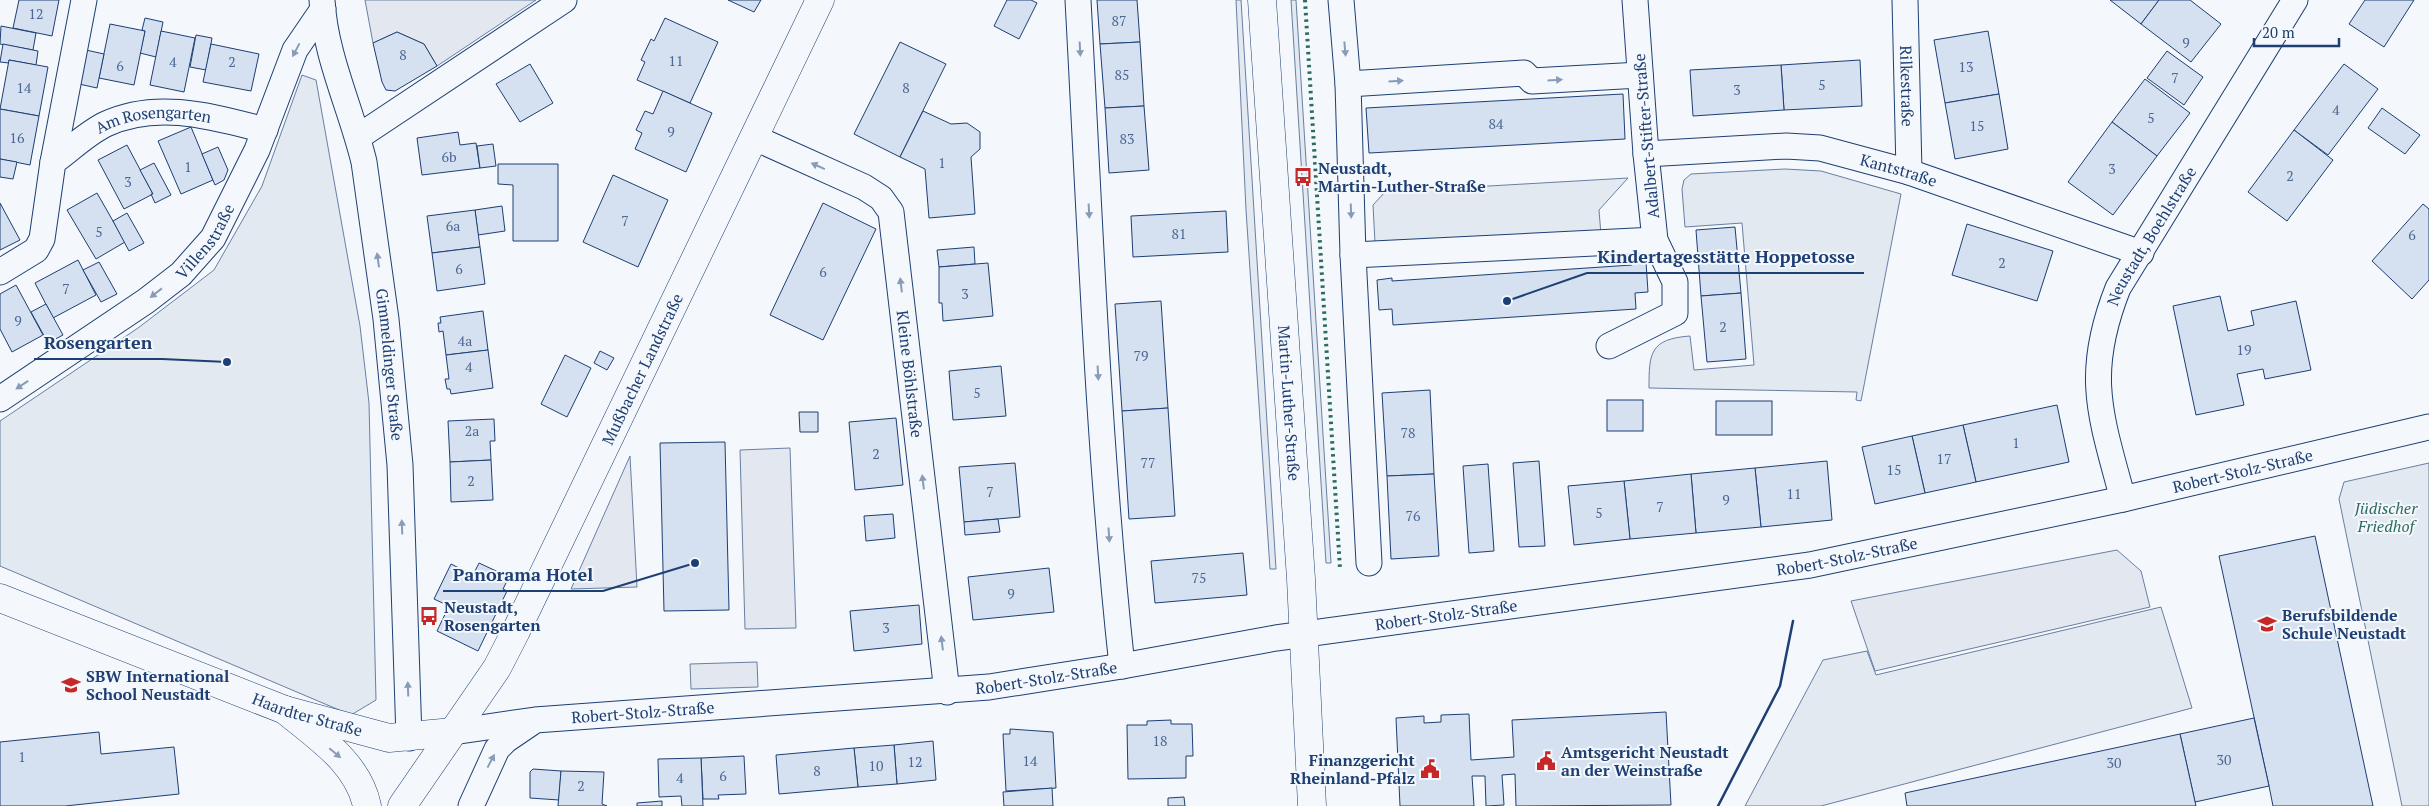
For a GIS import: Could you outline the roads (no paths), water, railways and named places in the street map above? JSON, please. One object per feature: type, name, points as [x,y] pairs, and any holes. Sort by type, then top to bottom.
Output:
[{"type":"street","points":[[0,272],[36,250],[42,239],[53,162],[84,0]]},
{"type":"street","points":[[358,137],[564,0]]},
{"type":"street","name":"Mußbacher Landstraße","points":[[402,806],[497,668],[755,138],[820,0]]},
{"type":"street","points":[[1078,0],[1102,440],[1110,548],[1122,666]]},
{"type":"street","name":"Martin-Luther-Straße","points":[[1262,0],[1301,580],[1302,636],[1312,806]]},
{"type":"street","points":[[1341,0],[1348,84],[1353,255],[1369,562]]},
{"type":"street","name":"Adalbert-Stifter-Straße","points":[[1609,346],[1675,313],[1676,282],[1656,240],[1646,154],[1634,0]]},
{"type":"street","name":"Rilkestraße","points":[[1904,0],[1909,172]]},
{"type":"street","name":"Neustadt, Boehlstraße","points":[[2123,498],[2101,415],[2097,380],[2099,350],[2106,317],[2118,288],[2295,0]]},
{"type":"street","name":"Gimmeldinger Straße","points":[[323,4],[342,94],[358,137],[364,162],[386,319],[400,465],[409,738]]},
{"type":"street","name":"Villenstraße","points":[[0,400],[146,301],[181,274],[213,238],[265,130],[295,50],[323,4]]},
{"type":"street","points":[[1348,84],[1524,73],[1532,81],[1640,75]]},
{"type":"street","name":"Am Rosengarten","points":[[53,162],[105,124],[136,114],[163,111],[189,113],[265,130]]},
{"type":"street","name":"Kleine Böhlstraße","points":[[755,138],[864,187],[881,198],[891,212],[947,692]]},
{"type":"street","name":"Kantstraße","points":[[1646,154],[1786,146],[1820,148],[1909,172],[2141,253]]},
{"type":"street","points":[[1353,255],[1656,240]]},
{"type":"street","name":"Robert-Stolz-Straße","points":[[453,732],[536,720],[947,692],[1122,666],[1276,638],[1302,636],[1810,565],[2123,498],[2429,427]]},
{"type":"street","name":"Haardter Straße","points":[[0,598],[285,710],[376,736],[409,738],[453,732]]},
{"type":"street","points":[[285,710],[346,762],[358,779],[367,806]]},
{"type":"street","points":[[471,806],[497,749],[506,740],[536,720]]},
{"type":"place","name":"Neustadt, Martin-Luther-Straße","points":[[1303,177]]},
{"type":"place","name":"Kindertagesstätte Hoppetosse","points":[[1507,301]]},
{"type":"place","name":"Rosengarten","points":[[227,362]]},
{"type":"place","name":"Panorama Hotel","points":[[695,563]]},
{"type":"place","name":"Neustadt, Rosengarten","points":[[429,616]]},
{"type":"place","name":"Berufsbildende Schule Neustadt","points":[[2267,624]]},
{"type":"place","name":"SBW International School Neustadt","points":[[71,685]]},
{"type":"place","name":"Amtsgericht Neustadt an der Weinstraße","points":[[1546,761]]},
{"type":"place","name":"Finanzgericht Rheinland-Pfalz","points":[[1430,769]]},
{"type":"park label","name":"Jüdischer Friedhof","points":[[2386,517]]}]
